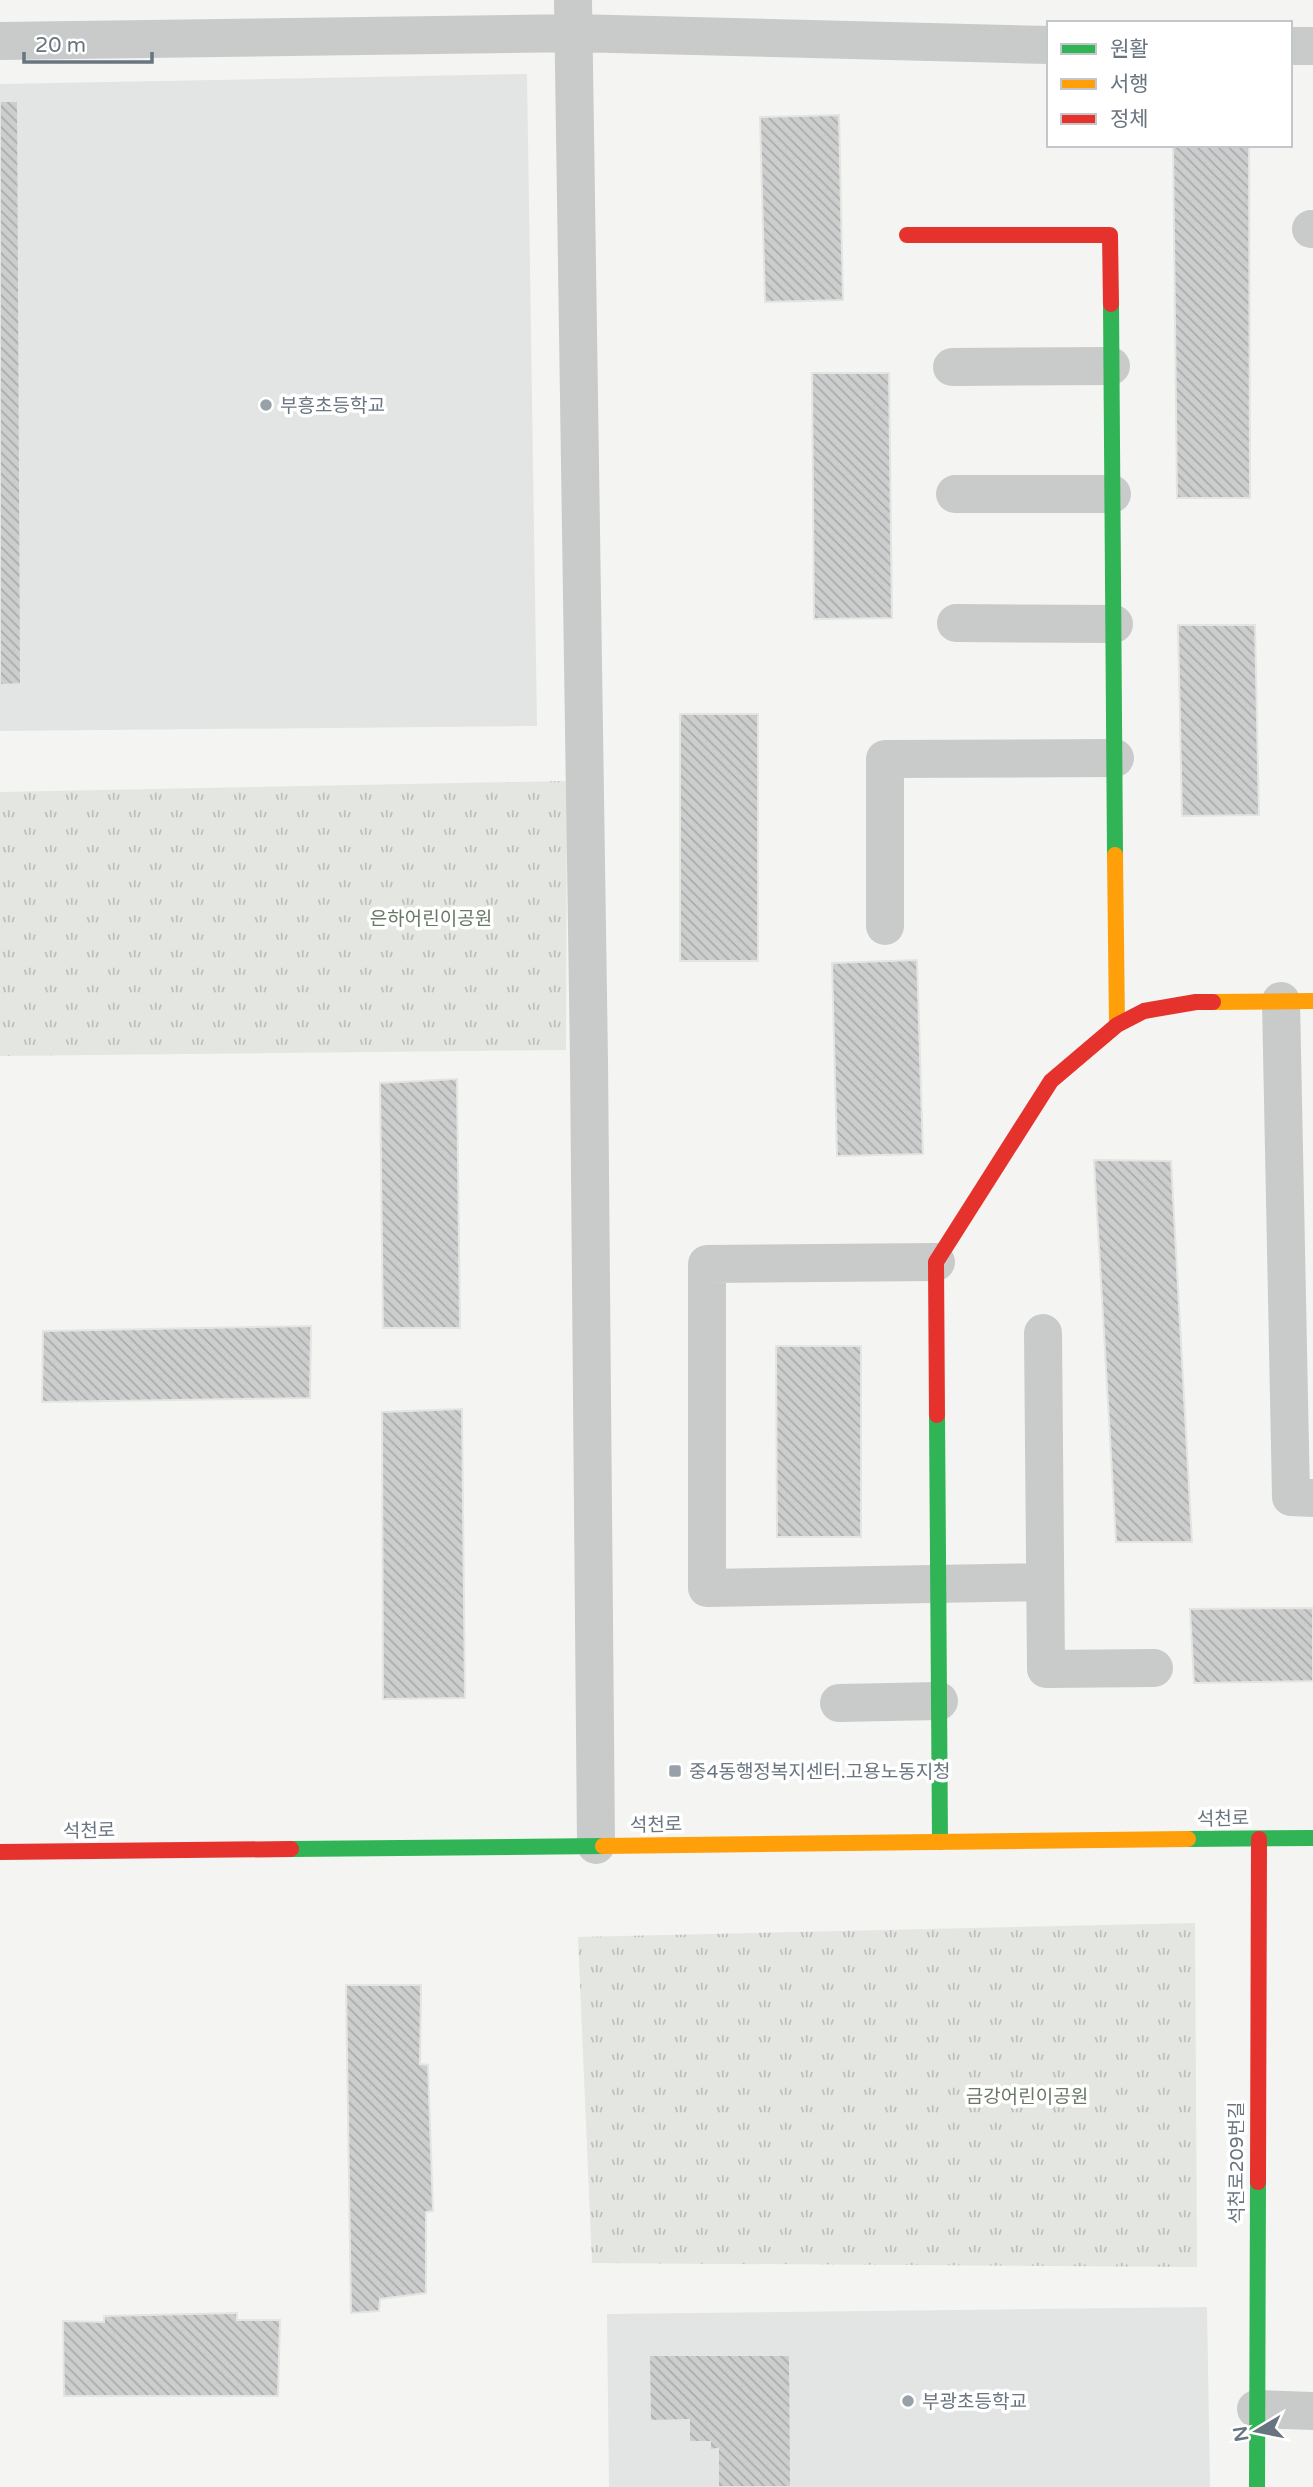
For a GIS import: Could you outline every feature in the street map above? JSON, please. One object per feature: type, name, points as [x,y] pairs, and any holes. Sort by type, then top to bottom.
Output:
[{"type":"street","points":[[573,17],[589,1075],[596,1845]]},
{"type":"street","points":[[0,41],[573,17],[1047,44]]},
{"type":"street","points":[[1292,46],[1313,46]]},
{"type":"street","points":[[908,235],[1110,235],[1117,1025]]},
{"type":"street","points":[[952,367],[1111,366]]},
{"type":"street","points":[[955,495],[1112,494]]},
{"type":"street","points":[[957,623],[1114,624]]},
{"type":"street","points":[[886,926],[886,759],[1115,758]]},
{"type":"street","points":[[940,1842],[936,1262],[1051,1081],[1117,1025],[1144,1012],[1196,1002],[1297,1001],[1299,1191],[1291,1497],[1313,1498]]},
{"type":"street","points":[[936,1262],[707,1264],[707,1588],[1045,1582]]},
{"type":"street","points":[[1043,1332],[1046,1669],[1154,1668]]},
{"type":"street","points":[[839,1703],[939,1701]]},
{"type":"street","name":"석천로","points":[[0,1852],[1313,1838]]},
{"type":"street","name":"석천로209번길","points":[[1257,2487],[1259,1839]]},
{"type":"street","points":[[1256,2409],[1313,2411]]},
{"type":"shaded area","name":"부흥초등학교","points":[[527,74],[537,726],[0,731],[0,84]]},
{"type":"shaded area","name":"부광초등학교","points":[[1207,2307],[1210,2487],[609,2487],[607,2314]]},
{"type":"green space","name":"은하어린이공원","points":[[567,781],[566,1050],[0,1056],[0,792]]},
{"type":"green space","name":"금강어린이공원","points":[[1195,1923],[1197,2267],[592,2263],[578,1937]]},
{"type":"building","points":[[0,101],[18,101],[21,684],[0,685]]},
{"type":"building","points":[[839,115],[843,300],[765,302],[760,117]]},
{"type":"building","points":[[1173,147],[1249,147],[1250,498],[1177,498]]},
{"type":"building","points":[[812,373],[889,373],[892,618],[814,619]]},
{"type":"building","points":[[1178,625],[1255,625],[1259,815],[1182,816]]},
{"type":"building","points":[[680,714],[758,714],[758,961],[680,961]]},
{"type":"building","points":[[917,960],[923,1154],[837,1156],[832,963]]},
{"type":"building","points":[[457,1079],[460,1328],[383,1328],[380,1083]]},
{"type":"building","points":[[1094,1160],[1171,1161],[1192,1542],[1116,1542]]},
{"type":"building","points":[[311,1326],[310,1398],[42,1402],[43,1331]]},
{"type":"building","points":[[776,1346],[861,1346],[861,1537],[777,1537]]},
{"type":"building","points":[[462,1409],[465,1698],[383,1699],[382,1412]]},
{"type":"building","points":[[1313,1608],[1313,1681],[1194,1683],[1190,1609]]},
{"type":"building","points":[[346,1985],[421,1985],[420,2064],[428,2065],[433,2211],[426,2212],[426,2293],[380,2299],[379,2311],[351,2313]]},
{"type":"building","points":[[237,2313],[237,2320],[280,2320],[278,2396],[64,2396],[63,2321],[104,2322],[104,2316]]},
{"type":"building","points":[[649,2355],[790,2355],[791,2487],[718,2487],[718,2449],[710,2450],[710,2442],[689,2442],[689,2420],[650,2421]]},
{"type":"traffic: fast","points":[[1111,304],[1115,855]]},
{"type":"traffic: fast","points":[[937,1415],[940,1842]]},
{"type":"traffic: fast","points":[[1188,1839],[1313,1838]]},
{"type":"traffic: fast","points":[[291,1849],[603,1846]]},
{"type":"traffic: fast","points":[[1257,2487],[1258,2182]]},
{"type":"traffic: slow","points":[[1115,855],[1117,1025]]},
{"type":"traffic: slow","points":[[1213,1002],[1313,1001]]},
{"type":"traffic: slow","points":[[603,1846],[1188,1839]]},
{"type":"traffic: jam","points":[[907,235],[1110,235],[1111,304]]},
{"type":"traffic: jam","points":[[937,1415],[936,1262],[1051,1081],[1117,1025],[1144,1011],[1196,1002],[1213,1002]]},
{"type":"traffic: jam","points":[[1258,2182],[1259,1839]]},
{"type":"traffic: jam","points":[[0,1852],[291,1849]]},
{"type":"place","name":"부흥초등학교","points":[[266,405]]},
{"type":"place","name":"중4동행정복지센터.고용노동지청","points":[[675,1771]]},
{"type":"place","name":"부광초등학교","points":[[908,2401]]}]
